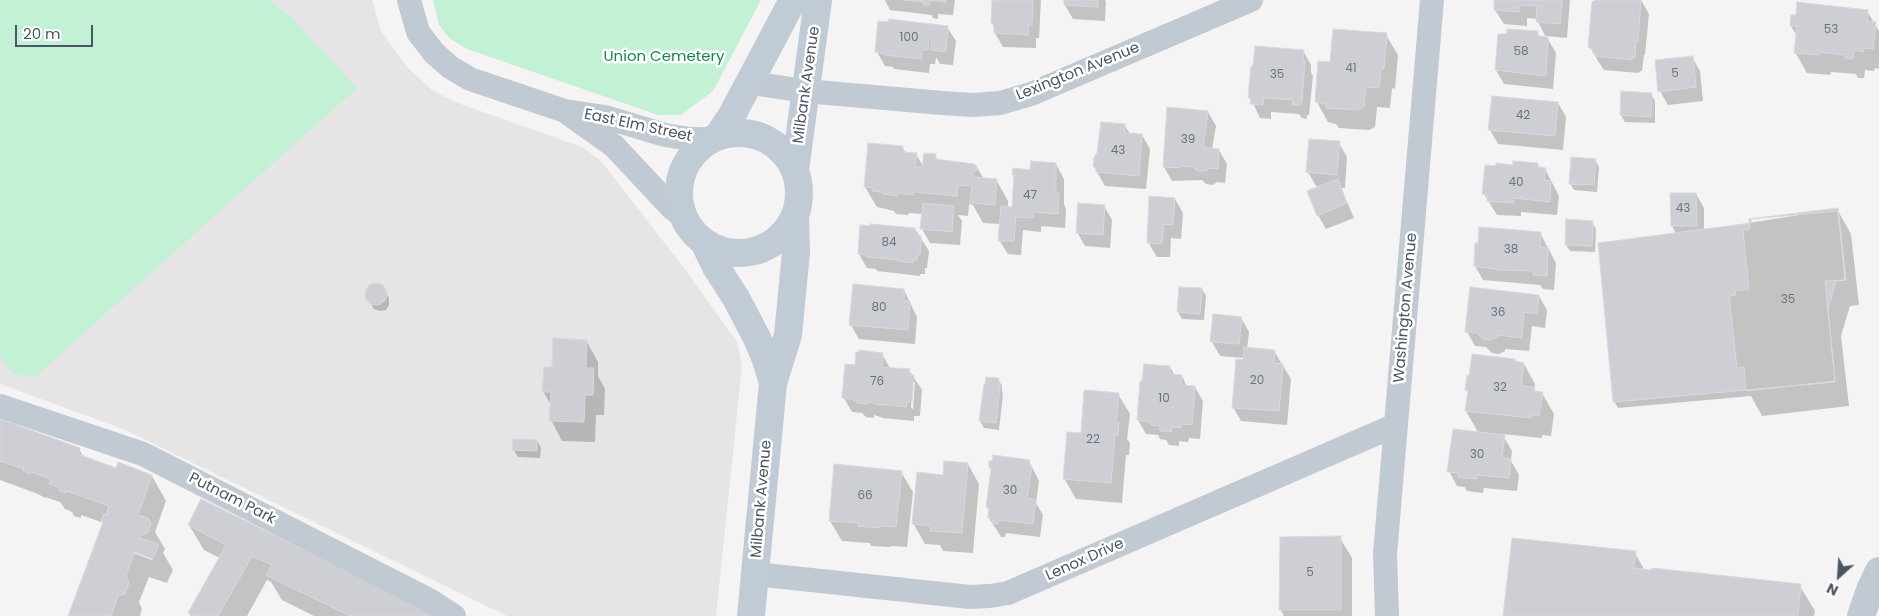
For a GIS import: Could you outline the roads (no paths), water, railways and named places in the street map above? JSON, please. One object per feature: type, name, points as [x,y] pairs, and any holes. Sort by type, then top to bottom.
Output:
[{"type":"main road","points":[[715,138],[748,85],[793,0]]},
{"type":"main road","name":"Milbank Avenue","points":[[795,170],[818,0]]},
{"type":"main road","points":[[737,132],[758,136],[775,144],[789,158],[795,170],[799,183],[799,200],[795,216],[785,232],[768,246],[754,252],[736,253],[718,250],[704,242],[694,233],[683,216],[678,197],[678,186],[683,169],[690,157],[704,143],[715,138],[737,132]]},
{"type":"main road","name":"Milbank Avenue","points":[[750,616],[773,383],[788,335],[796,252],[795,216]]},
{"type":"main road","name":"Milbank Avenue","points":[[704,242],[716,267],[736,298],[757,338],[773,383]]},
{"type":"street","name":"East Elm Street","points":[[409,0],[418,32],[434,54],[450,67],[470,79],[565,111],[605,117],[665,135],[690,139],[715,138]]},
{"type":"street","name":"Lexington Avenue","points":[[748,85],[758,84],[805,91],[973,105],[1000,102],[1031,94],[1251,0]]},
{"type":"street","name":"Washington Avenue","points":[[1387,616],[1385,554],[1432,0]]},
{"type":"street","name":"East Elm Street","points":[[565,111],[614,146],[672,208],[683,216]]},
{"type":"street","name":"Putnam Park","points":[[0,406],[143,454],[431,601],[454,616]]},
{"type":"street","name":"Lenox Drive","points":[[754,574],[970,597],[1008,593],[1396,425]]},
{"type":"street","points":[[1861,616],[1879,571]]},
{"type":"park label","name":"Union Cemetery","points":[[664,57]]}]
